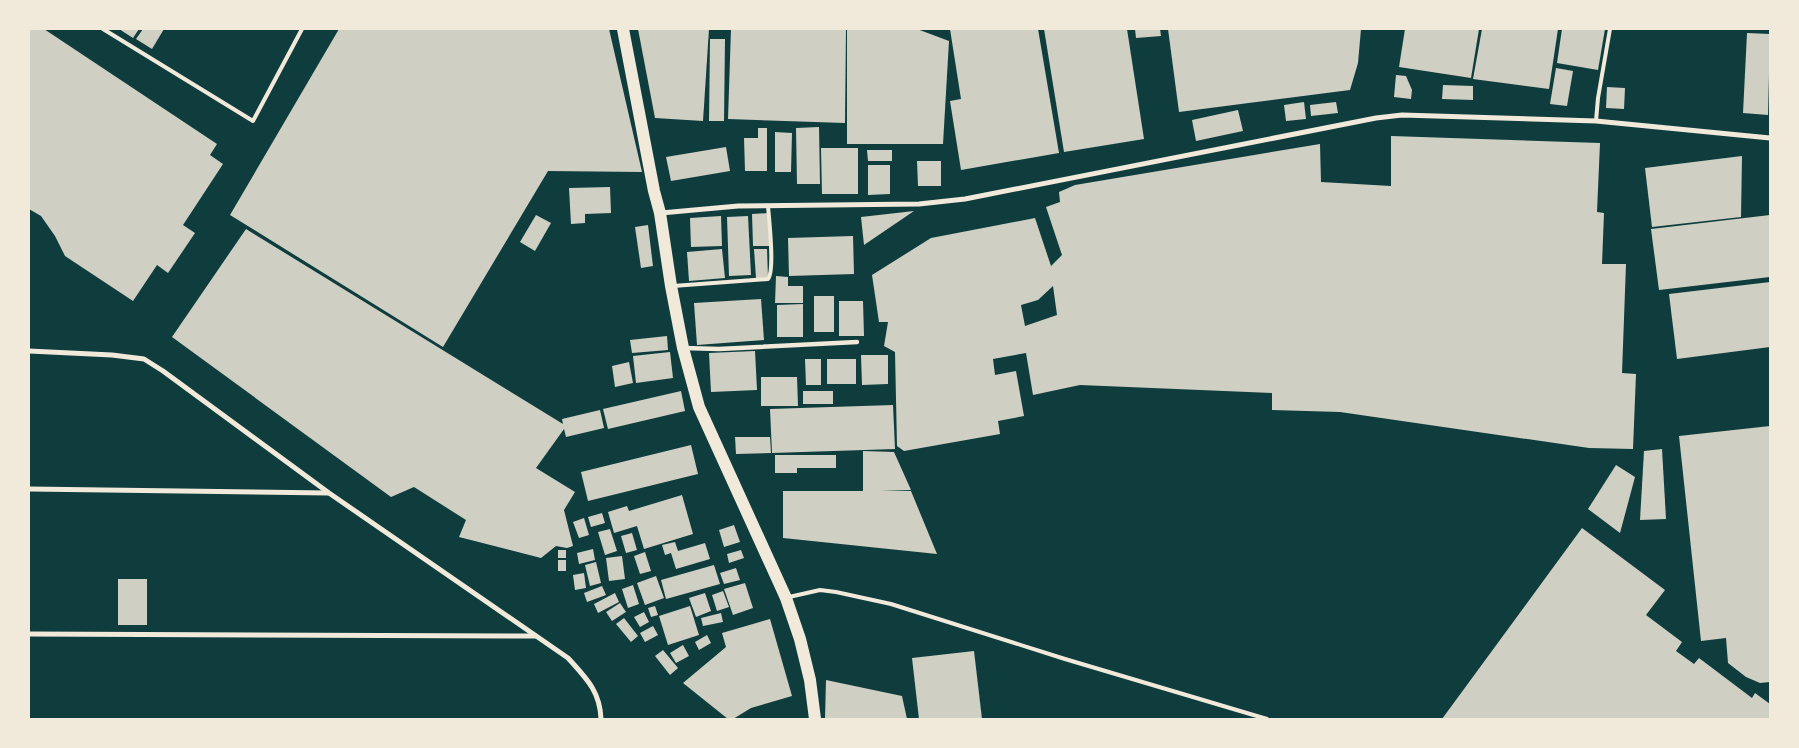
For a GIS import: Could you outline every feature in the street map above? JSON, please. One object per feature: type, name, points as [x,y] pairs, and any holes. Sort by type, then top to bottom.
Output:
[{"type":"main road","points":[[624,29],[654,191],[660,213],[683,348],[699,407],[786,598],[800,639],[810,680],[814,719]]},
{"type":"street","points":[[660,213],[738,206],[919,204],[965,199],[1402,115],[1596,121],[1770,138]]},
{"type":"street","points":[[683,348],[719,349],[857,342]]},
{"type":"street","points":[[29,351],[112,355],[144,359],[163,371],[330,493],[568,658],[594,688],[600,706],[601,719]]},
{"type":"street","points":[[29,489],[330,493]]},
{"type":"street","points":[[29,634],[536,636]]},
{"type":"lane","points":[[103,29],[253,121],[302,29]]},
{"type":"lane","points":[[1596,121],[1610,29]]},
{"type":"lane","points":[[671,286],[768,279],[772,272],[768,206]]},
{"type":"lane","points":[[786,598],[820,590],[890,604],[1065,659],[1267,719]]},
{"type":"building","points":[[29,29],[44,29],[217,144],[210,155],[223,164],[183,225],[195,233],[168,273],[157,265],[133,301],[65,256],[55,236],[41,216],[29,209]]},
{"type":"building","points":[[119,29],[139,29],[133,38]]},
{"type":"building","points":[[143,29],[164,29],[152,49],[136,39]]},
{"type":"building","points":[[339,29],[609,29],[642,172],[548,171],[443,347],[230,215]]},
{"type":"building","points":[[638,29],[709,29],[703,121],[655,118]]},
{"type":"building","points":[[731,29],[846,29],[845,123],[728,119]]},
{"type":"building","points":[[847,29],[917,29],[949,41],[943,144],[847,144]]},
{"type":"building","points":[[950,29],[1038,29],[1059,153],[961,170],[950,101],[961,99]]},
{"type":"building","points":[[1044,29],[1127,29],[1144,139],[1064,152]]},
{"type":"building","points":[[1135,29],[1160,29],[1161,36],[1136,38]]},
{"type":"building","points":[[1168,29],[1361,29],[1358,63],[1350,90],[1179,112]]},
{"type":"building","points":[[1405,29],[1479,29],[1471,78],[1399,67]]},
{"type":"building","points":[[1482,29],[1558,29],[1549,89],[1473,79]]},
{"type":"building","points":[[1562,29],[1605,29],[1598,70],[1557,63]]},
{"type":"building","points":[[1747,33],[1770,34],[1768,115],[1743,113]]},
{"type":"building","points":[[710,39],[725,39],[724,121],[709,121]]},
{"type":"building","points":[[1556,68],[1573,71],[1567,106],[1550,104]]},
{"type":"building","points":[[1396,75],[1406,76],[1412,90],[1411,99],[1394,97]]},
{"type":"building","points":[[1443,85],[1473,86],[1473,100],[1442,99]]},
{"type":"building","points":[[1607,87],[1625,88],[1624,109],[1606,108]]},
{"type":"building","points":[[1304,102],[1306,119],[1286,121],[1284,105]]},
{"type":"building","points":[[1336,102],[1338,113],[1311,116],[1310,105]]},
{"type":"building","points":[[1238,110],[1243,131],[1196,141],[1192,120]]},
{"type":"building","points":[[819,127],[820,184],[797,184],[796,128]]},
{"type":"building","points":[[758,128],[767,128],[767,171],[745,171],[744,138],[758,138]]},
{"type":"building","points":[[775,132],[792,133],[791,172],[775,172]]},
{"type":"building","points":[[1391,136],[1600,143],[1597,212],[1604,213],[1602,264],[1626,264],[1622,373],[1636,374],[1633,449],[1589,448],[1340,412],[1272,410],[1272,393],[1080,385],[1033,395],[1026,353],[993,359],[995,375],[1016,371],[1024,416],[998,421],[1000,434],[904,451],[897,446],[895,352],[884,346],[888,322],[879,322],[872,275],[931,238],[1035,218],[1051,266],[1062,255],[1046,207],[1060,202],[1059,192],[1075,185],[1320,144],[1321,182],[1391,186]],"holes":[[[1053,286],[1057,315],[1025,326],[1021,305],[1038,300]]]},
{"type":"building","points":[[726,147],[730,171],[671,181],[666,157]]},
{"type":"building","points":[[821,148],[858,148],[858,194],[822,194]]},
{"type":"building","points":[[867,150],[892,150],[892,161],[868,161]]},
{"type":"building","points":[[1742,156],[1741,217],[1652,227],[1645,168]]},
{"type":"building","points":[[917,161],[941,161],[941,186],[918,186]]},
{"type":"building","points":[[868,165],[890,165],[890,194],[868,195]]},
{"type":"building","points":[[610,187],[611,213],[585,214],[585,223],[571,224],[569,188]]},
{"type":"building","points":[[914,211],[864,245],[861,217]]},
{"type":"building","points":[[768,213],[770,246],[753,246],[752,214]]},
{"type":"building","points":[[536,215],[551,223],[535,251],[520,242]]},
{"type":"building","points":[[1770,215],[1770,277],[1659,290],[1651,229]]},
{"type":"building","points":[[721,216],[722,246],[691,247],[690,218]]},
{"type":"building","points":[[748,216],[751,275],[729,276],[727,217]]},
{"type":"building","points":[[648,225],[653,266],[641,268],[635,227]]},
{"type":"building","points":[[246,229],[563,424],[562,419],[600,410],[604,428],[566,437],[564,429],[536,468],[575,492],[564,510],[573,546],[567,548],[556,546],[541,558],[459,537],[466,520],[414,487],[391,497],[172,337]]},
{"type":"building","points":[[853,236],[854,274],[789,276],[788,238]]},
{"type":"building","points":[[722,249],[725,278],[689,281],[687,252]]},
{"type":"building","points":[[754,249],[767,249],[768,278],[756,278]]},
{"type":"building","points":[[776,276],[788,277],[788,286],[803,286],[803,303],[775,303]]},
{"type":"building","points":[[1770,282],[1770,347],[1677,359],[1669,294]]},
{"type":"building","points":[[814,296],[834,296],[834,332],[814,332]]},
{"type":"building","points":[[761,299],[764,340],[697,345],[694,303]]},
{"type":"building","points":[[839,301],[863,301],[864,336],[839,336]]},
{"type":"building","points":[[803,304],[803,337],[777,337],[777,305]]},
{"type":"building","points":[[667,336],[668,350],[632,353],[630,340]]},
{"type":"building","points":[[755,351],[757,390],[711,392],[709,353]]},
{"type":"building","points":[[670,352],[673,378],[636,383],[633,356]]},
{"type":"building","points":[[861,355],[888,355],[888,384],[862,385]]},
{"type":"building","points":[[805,359],[821,359],[821,385],[806,385]]},
{"type":"building","points":[[827,359],[856,359],[856,384],[827,384]]},
{"type":"building","points":[[629,362],[633,383],[615,387],[612,366]]},
{"type":"building","points":[[761,377],[797,377],[798,406],[761,406]]},
{"type":"building","points":[[681,391],[685,411],[608,429],[603,409]]},
{"type":"building","points":[[803,391],[833,391],[833,404],[803,404]]},
{"type":"building","points":[[893,405],[895,449],[772,453],[770,409]]},
{"type":"building","points":[[1770,426],[1770,682],[1760,683],[1746,677],[1728,663],[1726,638],[1701,641],[1679,436]]},
{"type":"building","points":[[735,437],[770,437],[771,453],[736,454]]},
{"type":"building","points":[[691,445],[698,474],[588,501],[581,472]]},
{"type":"building","points":[[1662,449],[1666,519],[1640,520],[1644,451]]},
{"type":"building","points":[[863,451],[894,452],[911,490],[881,491],[911,491],[937,554],[783,538],[783,491],[863,491]]},
{"type":"building","points":[[775,455],[836,455],[836,468],[797,468],[797,473],[775,473]]},
{"type":"building","points":[[1616,465],[1635,477],[1620,533],[1588,509]]},
{"type":"building","points":[[682,495],[693,534],[644,549],[637,526],[614,533],[608,512],[627,506],[629,511]]},
{"type":"building","points":[[602,513],[605,523],[591,527],[588,517]]},
{"type":"building","points":[[584,518],[589,535],[579,538],[573,522]]},
{"type":"building","points":[[734,525],[740,542],[724,547],[719,530]]},
{"type":"building","points":[[1582,528],[1665,590],[1646,615],[1682,642],[1676,651],[1694,664],[1699,658],[1752,698],[1755,693],[1770,704],[1770,719],[1442,719]]},
{"type":"building","points":[[610,529],[617,551],[605,555],[598,532]]},
{"type":"building","points":[[632,533],[637,550],[626,553],[621,536]]},
{"type":"building","points":[[675,542],[678,551],[705,543],[710,559],[676,569],[671,553],[665,555],[662,545]]},
{"type":"building","points":[[593,549],[595,560],[579,564],[577,553]]},
{"type":"building","points":[[558,550],[566,550],[566,558],[558,558]]},
{"type":"building","points":[[741,550],[744,558],[729,563],[727,554]]},
{"type":"building","points":[[645,552],[651,571],[640,574],[634,556]]},
{"type":"building","points":[[622,556],[625,579],[609,581],[606,558]]},
{"type":"building","points":[[558,560],[566,560],[566,571],[558,571]]},
{"type":"building","points":[[596,562],[601,583],[590,586],[585,565]]},
{"type":"building","points":[[714,565],[720,584],[666,599],[661,580]]},
{"type":"building","points":[[736,568],[740,580],[724,584],[720,573]]},
{"type":"building","points":[[584,573],[586,588],[575,590],[573,575]]},
{"type":"building","points":[[656,576],[664,598],[645,605],[637,583]]},
{"type":"building","points":[[118,579],[147,579],[147,625],[118,625]]},
{"type":"building","points":[[745,583],[753,608],[733,615],[724,589]]},
{"type":"building","points":[[633,585],[639,604],[628,608],[622,589]]},
{"type":"building","points":[[602,586],[606,595],[587,602],[584,593]]},
{"type":"building","points":[[723,591],[729,607],[717,611],[712,595]]},
{"type":"building","points":[[615,593],[619,602],[598,613],[594,604]]},
{"type":"building","points":[[705,593],[711,611],[696,617],[689,598]]},
{"type":"building","points":[[620,603],[626,612],[612,621],[606,612]]},
{"type":"building","points":[[655,606],[658,615],[651,617],[648,608]]},
{"type":"building","points":[[690,606],[699,635],[668,645],[659,616]]},
{"type":"building","points":[[644,612],[649,622],[640,627],[634,617]]},
{"type":"building","points":[[721,613],[723,622],[703,626],[701,618]]},
{"type":"building","points":[[624,618],[638,636],[631,642],[616,624]]},
{"type":"building","points":[[770,619],[792,696],[751,708],[733,719],[728,719],[683,683],[726,647],[722,633]]},
{"type":"building","points":[[653,626],[658,635],[645,642],[640,633]]},
{"type":"building","points":[[707,635],[711,643],[699,650],[695,642]]},
{"type":"building","points":[[683,645],[689,656],[676,663],[670,653]]},
{"type":"building","points":[[663,650],[678,668],[670,675],[655,656]]},
{"type":"building","points":[[974,651],[982,719],[919,719],[912,658]]},
{"type":"building","points":[[826,680],[902,696],[907,719],[825,719]]}]
